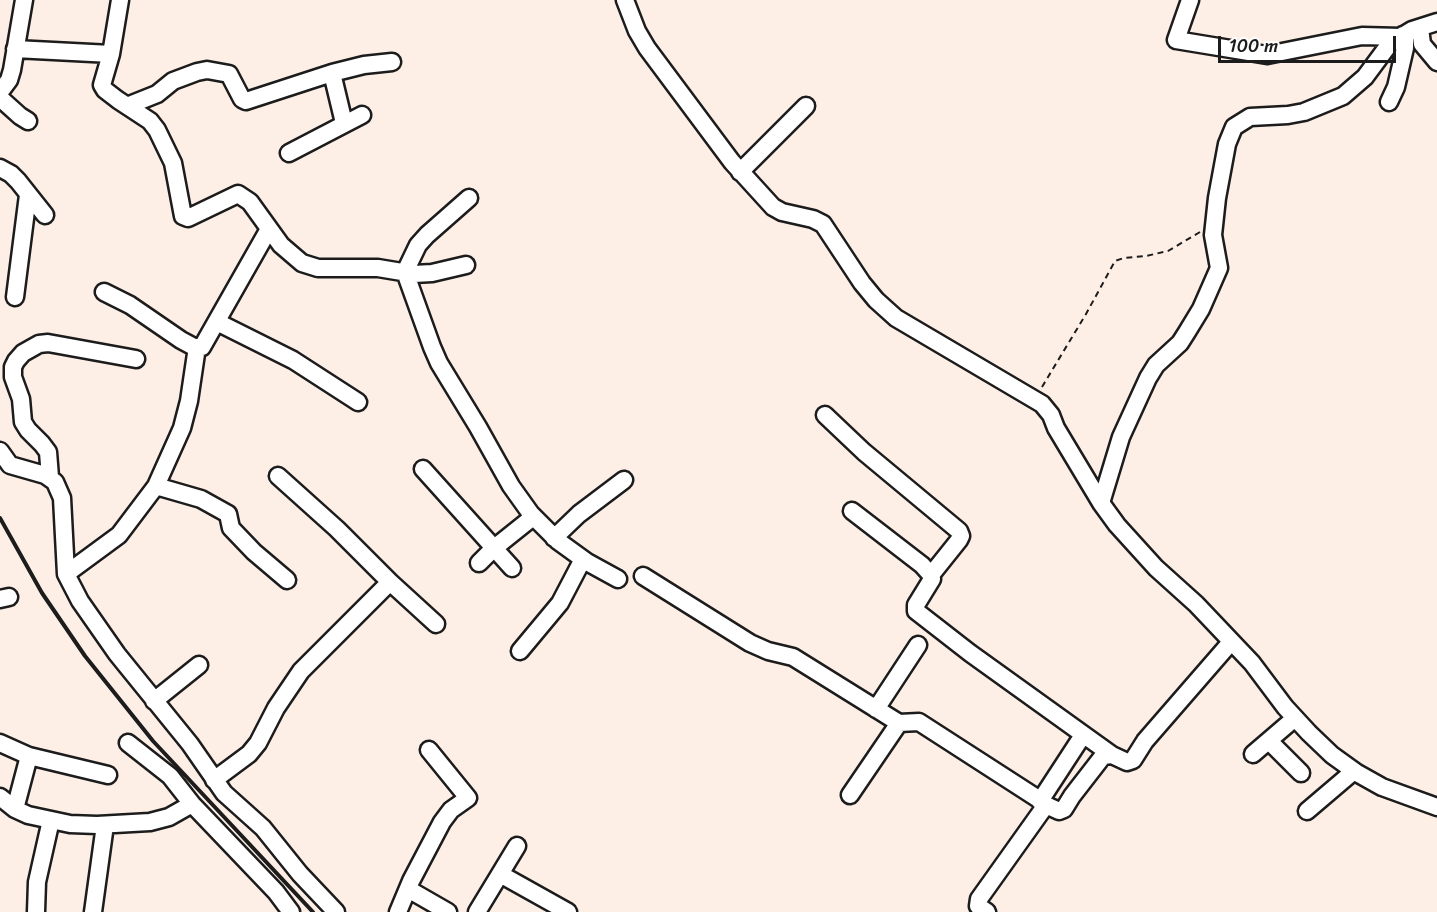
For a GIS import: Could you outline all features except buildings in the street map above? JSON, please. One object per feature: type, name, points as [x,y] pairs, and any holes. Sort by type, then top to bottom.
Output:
[{"type":"street","points":[[0,92],[11,76],[24,0]]},
{"type":"street","points":[[120,0],[111,54],[102,85],[105,90],[150,121],[161,138],[173,163],[183,216],[188,218],[238,194],[250,202],[289,254],[302,263],[318,268],[378,268],[414,274],[432,273],[466,265]]},
{"type":"street","points":[[625,0],[637,31],[647,48],[740,172],[776,209],[823,224],[862,283],[876,300],[896,318],[1042,404],[1051,415],[1056,428],[1101,503],[1117,525],[1156,568],[1196,604],[1251,663],[1295,718],[1332,755],[1354,771],[1382,787],[1437,807]]},
{"type":"street","points":[[1190,0],[1176,40],[1267,55],[1362,36],[1402,36]]},
{"type":"street","points":[[1101,503],[1121,437],[1148,378],[1156,365],[1180,343],[1201,309],[1219,268],[1214,247],[1215,219],[1222,168],[1227,144],[1234,127],[1250,117],[1304,112],[1343,96],[1365,77],[1388,46],[1402,36],[1437,22]]},
{"type":"street","points":[[1420,28],[1424,48],[1437,62]]},
{"type":"street","points":[[1389,102],[1396,87],[1405,48],[1405,39],[1402,36]]},
{"type":"street","points":[[15,49],[111,54]]},
{"type":"street","points":[[127,106],[158,94],[173,81],[207,70],[229,74],[242,99],[246,100],[332,73],[364,65],[392,62]]},
{"type":"street","points":[[332,73],[344,123]]},
{"type":"street","points":[[0,98],[28,121]]},
{"type":"street","points":[[740,172],[806,106]]},
{"type":"street","points":[[289,153],[362,115]]},
{"type":"street","points":[[0,168],[11,174],[45,215]]},
{"type":"street","points":[[15,297],[28,195]]},
{"type":"street","points":[[470,198],[418,245],[405,272],[439,363],[511,486],[533,517],[554,538],[583,560],[618,579]]},
{"type":"street","points":[[104,292],[130,305],[181,340],[202,347],[269,229]]},
{"type":"street","points":[[217,322],[293,360],[358,402]]},
{"type":"street","points":[[50,477],[48,452],[23,422],[21,399],[13,377],[13,367],[16,362],[23,353],[48,342],[136,359]]},
{"type":"street","points":[[66,574],[118,535],[156,486],[182,428],[189,401],[197,347]]},
{"type":"street","points":[[825,415],[864,452],[959,531],[961,536],[959,540],[931,575],[932,579],[916,605],[916,611],[979,660],[1112,755],[1127,762],[1132,760],[1145,741],[1231,642]]},
{"type":"street","points":[[0,450],[10,465],[50,477],[55,482],[62,498],[66,574],[74,591],[117,654],[190,744],[224,793],[262,828],[300,874],[336,912]]},
{"type":"street","points":[[423,469],[512,568]]},
{"type":"street","points":[[278,476],[436,624]]},
{"type":"street","points":[[554,538],[579,514],[624,480]]},
{"type":"street","points":[[156,486],[201,500],[228,514],[231,528],[254,552],[287,580]]},
{"type":"street","points":[[852,511],[922,565],[931,575]]},
{"type":"street","points":[[479,563],[533,517]]},
{"type":"street","points":[[520,651],[560,603],[583,560]]},
{"type":"street","points":[[643,576],[750,644],[793,657],[899,723],[919,722],[1043,803],[1059,811],[1064,809],[1103,756],[1112,755]]},
{"type":"street","points":[[214,780],[249,754],[301,671],[390,582]]},
{"type":"street","points":[[876,709],[918,645]]},
{"type":"street","points":[[154,701],[199,665]]},
{"type":"street","points":[[1253,754],[1295,718]]},
{"type":"street","points":[[850,795],[899,723]]},
{"type":"street","points":[[987,912],[978,906],[979,899],[1043,803],[1083,735]]},
{"type":"street","points":[[1269,741],[1301,773]]},
{"type":"street","points":[[0,743],[29,756],[108,775]]},
{"type":"street","points":[[128,743],[165,771],[192,804],[276,892],[291,912]]},
{"type":"street","points":[[398,912],[442,822],[451,810],[468,798],[429,750]]},
{"type":"street","points":[[15,809],[29,756]]},
{"type":"street","points":[[1306,811],[1354,771]]},
{"type":"street","points":[[0,797],[15,809],[28,815],[70,824],[105,825],[150,822],[169,817],[192,804]]},
{"type":"street","points":[[36,912],[38,882],[51,820]]},
{"type":"street","points":[[93,912],[105,825]]},
{"type":"street","points":[[477,912],[516,846]]},
{"type":"street","points":[[500,874],[568,912]]},
{"type":"street","points":[[408,889],[448,912]]},
{"type":"path","points":[[1034,399],[1115,261],[1168,251],[1201,231],[1215,219]]},
{"type":"railway","points":[[0,518],[42,593],[85,656],[153,741],[313,912]]}]
